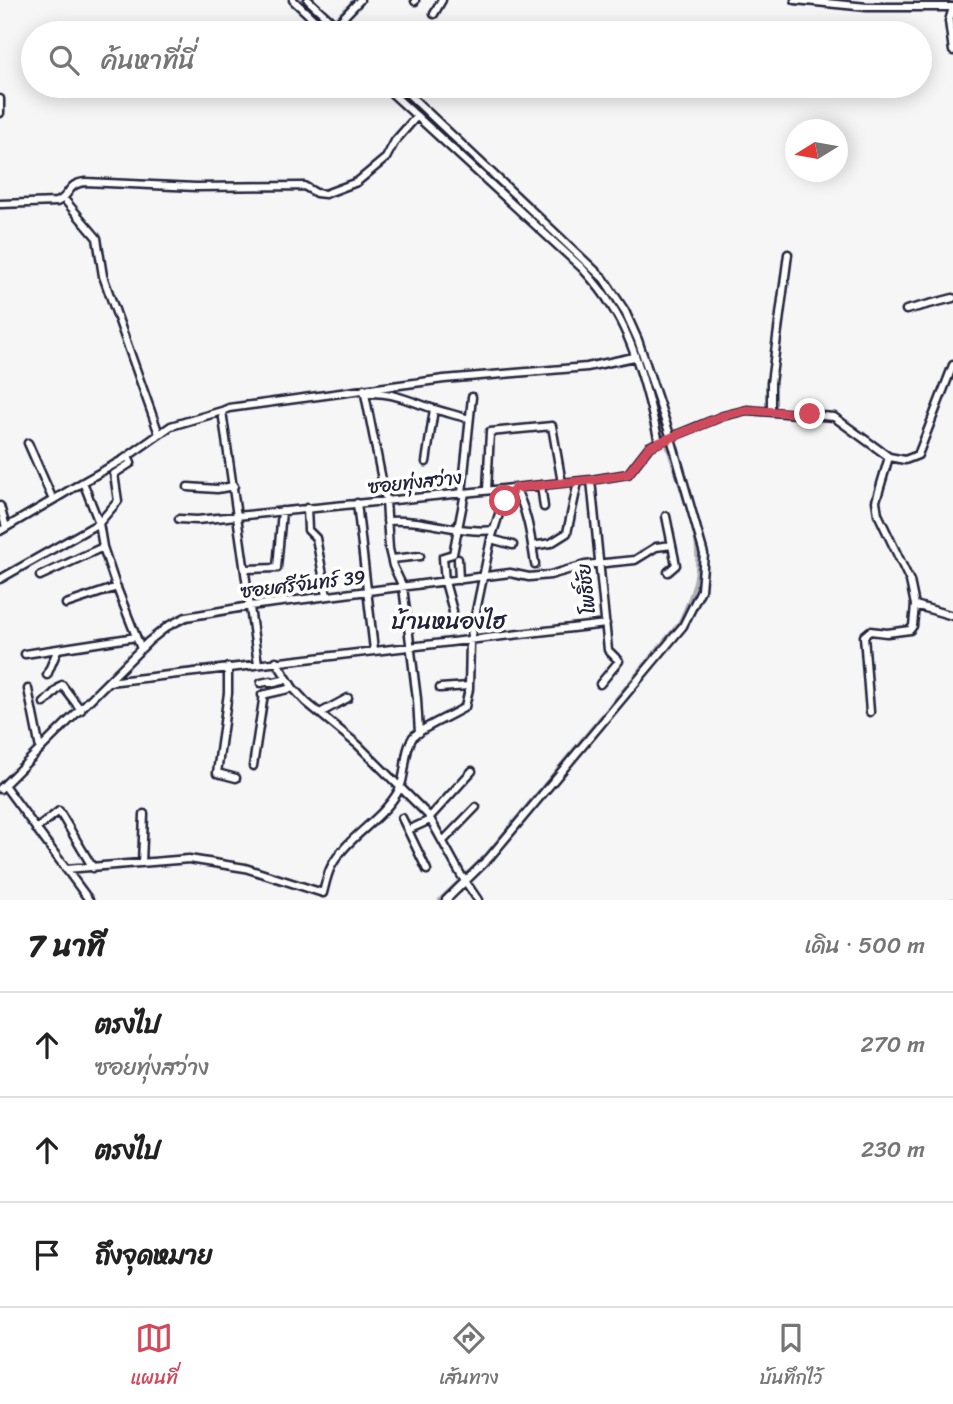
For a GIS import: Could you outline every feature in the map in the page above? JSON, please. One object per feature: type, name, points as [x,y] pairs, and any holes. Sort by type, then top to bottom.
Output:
[{"type":"street","points":[[293,0],[315,21]]},
{"type":"street","points":[[308,0],[332,21]]},
{"type":"street","points":[[340,21],[359,0]]},
{"type":"street","points":[[434,14],[442,0]]},
{"type":"street","points":[[795,0],[867,7],[953,7],[949,21],[953,51]]},
{"type":"street","points":[[397,98],[582,268],[613,307],[665,440],[704,554],[701,590],[683,626],[446,900]]},
{"type":"street","points":[[413,98],[604,279],[625,311],[638,340],[665,440]]},
{"type":"street","points":[[0,99],[0,113]]},
{"type":"street","points":[[0,204],[57,202],[64,199],[76,183],[85,182],[197,187],[304,186],[316,193],[326,194],[357,182],[375,169],[417,116]]},
{"type":"street","points":[[64,199],[97,238],[103,276],[159,434]]},
{"type":"street","points":[[771,411],[771,383],[788,254]]},
{"type":"street","points":[[906,310],[953,298]]},
{"type":"street","points":[[365,392],[443,379],[587,367],[634,357]]},
{"type":"street","points":[[665,440],[723,416],[747,410],[771,411],[834,417],[889,457],[905,460],[918,455],[953,365]]},
{"type":"street","points":[[0,506],[3,529],[128,457],[171,426],[229,408],[379,391],[470,419]]},
{"type":"street","points":[[365,392],[386,500],[392,559],[403,587],[419,733]]},
{"type":"street","points":[[452,621],[453,611],[445,582],[443,557],[453,554],[464,493],[472,397]]},
{"type":"street","points":[[426,462],[434,409]]},
{"type":"street","points":[[222,411],[239,515],[258,664]]},
{"type":"street","points":[[487,490],[490,432],[552,426],[562,483]]},
{"type":"street","name":"ซอยทุ่งสว่าง","points":[[179,519],[197,520],[592,480],[628,474],[649,447],[665,440]]},
{"type":"street","points":[[28,443],[53,500]]},
{"type":"street","points":[[0,579],[99,523],[118,501],[114,474],[131,463],[128,457]]},
{"type":"street","points":[[870,712],[864,636],[870,631],[887,633],[910,630],[913,626],[915,605],[909,580],[878,514],[876,501],[889,457]]},
{"type":"street","name":"โพธิ์ชัย","points":[[592,480],[608,650],[619,661],[600,684]]},
{"type":"street","points":[[83,482],[99,523],[103,547],[141,649]]},
{"type":"street","points":[[532,546],[551,543],[567,533],[578,482]]},
{"type":"street","points":[[541,485],[544,507]]},
{"type":"street","points":[[188,487],[217,489],[234,486]]},
{"type":"street","points":[[515,488],[525,513],[535,564]]},
{"type":"street","points":[[321,900],[331,867],[364,828],[386,810],[400,787],[414,736],[465,707],[469,685],[470,640],[491,539],[500,511],[515,488]]},
{"type":"street","points":[[357,503],[374,650]]},
{"type":"street","points":[[307,508],[308,530],[316,538],[327,596]]},
{"type":"street","points":[[245,569],[277,568],[282,511]]},
{"type":"street","points":[[666,516],[676,565],[668,572]]},
{"type":"street","points":[[387,521],[427,523],[457,529],[494,530]]},
{"type":"street","points":[[491,539],[513,545]]},
{"type":"street","name":"ซอยศรีจันทร์ 39","points":[[2,787],[141,649],[168,626],[186,617],[250,606],[510,573],[529,577],[550,575],[584,565],[635,560],[656,547],[672,545]]},
{"type":"street","points":[[40,576],[103,547]]},
{"type":"street","points":[[392,559],[420,556]]},
{"type":"street","points":[[458,559],[459,580]]},
{"type":"street","points":[[66,604],[117,587]]},
{"type":"street","points":[[915,605],[953,616]]},
{"type":"street","points":[[109,682],[606,624]]},
{"type":"street","points":[[25,654],[136,637]]},
{"type":"street","points":[[47,676],[58,649]]},
{"type":"street","points":[[276,662],[293,688],[358,745],[430,819],[478,900]]},
{"type":"street","points":[[228,667],[228,693],[217,772],[236,778]]},
{"type":"street","points":[[261,682],[287,679]]},
{"type":"street","points":[[44,703],[62,685],[81,710]]},
{"type":"street","points":[[440,688],[469,685]]},
{"type":"street","points":[[253,766],[263,694],[293,688]]},
{"type":"street","points":[[28,689],[40,749]]},
{"type":"street","points":[[320,713],[348,698]]},
{"type":"street","points":[[408,830],[430,819],[472,771]]},
{"type":"street","points":[[2,787],[89,900]]},
{"type":"street","points":[[443,841],[476,807]]},
{"type":"street","points":[[36,829],[59,811],[93,868]]},
{"type":"street","points":[[142,863],[144,814]]},
{"type":"street","points":[[402,818],[427,870]]},
{"type":"street","points":[[66,869],[189,859],[245,868],[323,893],[324,887]]},
{"type":"waterway","points":[[301,0],[324,21]]},
{"type":"waterway","points":[[336,19],[355,0]]},
{"type":"waterway","points":[[939,4],[953,3]]},
{"type":"waterway","points":[[406,98],[601,281],[621,314],[639,358]]},
{"type":"waterway","points":[[646,380],[692,521]]},
{"type":"waterway","points":[[440,900],[484,858],[679,624],[696,580],[698,558],[695,533]]},
{"type":"district","name":"บ้านหนองไฮ","points":[[449,621]]},
{"type":"route","points":[[505,501],[515,488],[628,474],[649,447],[723,416],[747,410],[810,414]]}]
